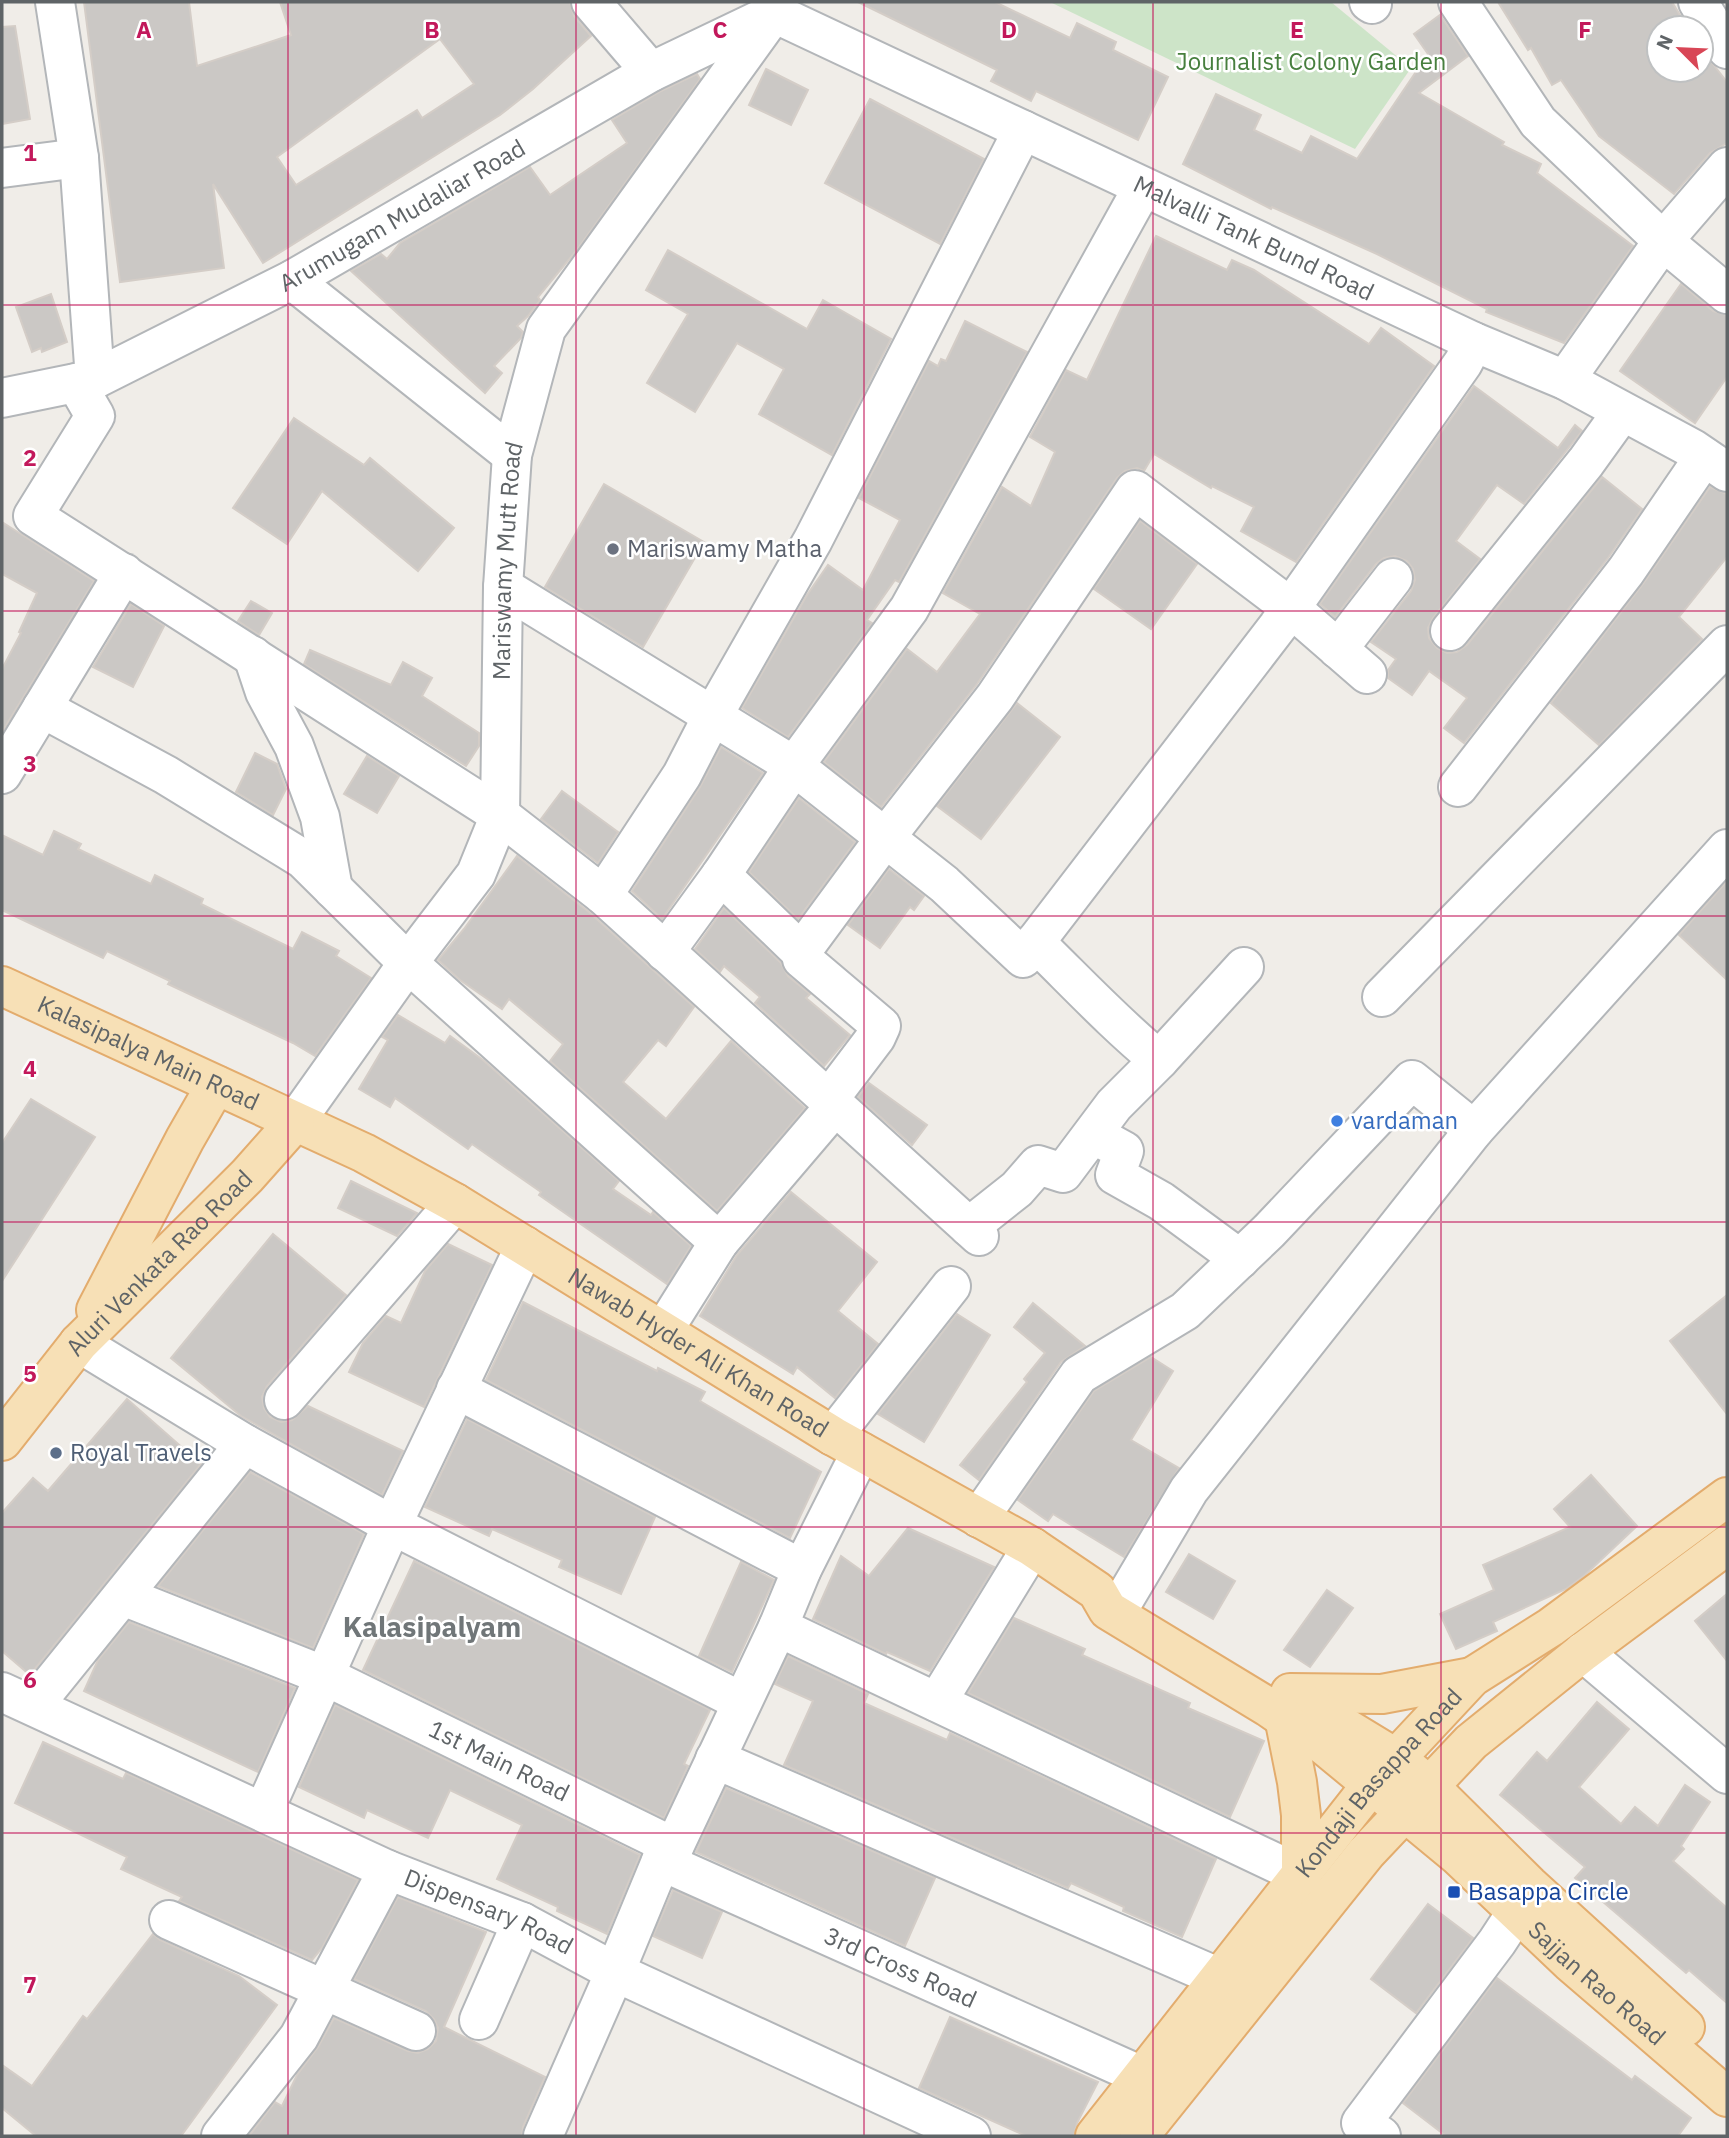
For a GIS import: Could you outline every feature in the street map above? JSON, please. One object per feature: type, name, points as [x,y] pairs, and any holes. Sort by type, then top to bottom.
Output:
[{"type":"main road","name":"Kalasipalya Main Road","points":[[2,986],[295,1122]]},
{"type":"main road","points":[[79,1343],[185,1139],[216,1086]]},
{"type":"main road","name":"Nawab Hyder Ali Khan Road","points":[[295,1122],[364,1153],[455,1203],[847,1444],[1111,1594],[1286,1705],[1385,1771],[1417,1798]]},
{"type":"main road","name":"Aluri Venkata Rao Road","points":[[2,1441],[79,1343],[247,1176],[295,1122]]},
{"type":"main road","name":"Kondaji Basappa Road","points":[[1095,2136],[1385,1771],[1472,1677],[1551,1627],[1727,1497]]},
{"type":"main road","name":"Kondaji Basappa Road","points":[[1139,2136],[1366,1853],[1471,1742],[1583,1652],[1727,1545]]},
{"type":"main road","points":[[1301,1875],[1301,1815],[1286,1705],[1382,1693],[1472,1677]]},
{"type":"main road","points":[[1417,1798],[1530,1885],[1727,2064]]},
{"type":"main road","name":"Sajjan Rao Road","points":[[1417,1798],[1472,1868],[1516,1913],[1727,2097]]},
{"type":"street","points":[[55,2],[79,158],[86,381],[95,416],[33,516],[500,816],[603,895],[974,1231],[1038,1165],[1063,1173],[1114,1105],[1244,967]]},
{"type":"street","points":[[591,2],[651,72]]},
{"type":"street","points":[[1458,2],[1538,122],[1663,241],[1727,294]]},
{"type":"street","points":[[1698,2],[1727,49]]},
{"type":"street","name":"Arumugam Mudaliar Road","points":[[2,398],[86,381],[292,280],[651,72],[781,8]]},
{"type":"street","name":"Malvalli Tank Bund Road","points":[[781,8],[1143,187],[1474,342],[1565,380],[1716,465]]},
{"type":"street","name":"Mariswamy Mutt Road","points":[[295,1122],[408,963],[476,874],[500,816],[503,587],[512,455],[546,329],[781,8]]},
{"type":"street","points":[[603,895],[682,775],[813,540],[1023,130]]},
{"type":"street","points":[[2,168],[79,158]]},
{"type":"street","points":[[1565,380],[1663,241],[1727,167]]},
{"type":"street","points":[[665,952],[721,875],[794,766],[909,609],[1143,187]]},
{"type":"street","points":[[292,280],[512,455]]},
{"type":"street","points":[[503,587],[794,766],[944,884],[1023,958],[1291,608],[1455,374],[1474,342]]},
{"type":"street","points":[[1450,631],[1622,412]]},
{"type":"street","points":[[1458,787],[1617,582],[1716,465]]},
{"type":"street","points":[[801,952],[885,838],[995,697],[1135,490],[1291,608],[1367,674]]},
{"type":"street","points":[[2,774],[124,573]]},
{"type":"street","points":[[1338,649],[1394,578]]},
{"type":"street","points":[[1382,997],[1727,645]]},
{"type":"street","points":[[253,656],[265,692],[294,746],[320,817],[333,889]]},
{"type":"street","points":[[43,708],[166,775],[303,859],[408,963],[719,1242]]},
{"type":"street","points":[[1111,1594],[1189,1490],[1474,1130],[1727,849]]},
{"type":"street","points":[[663,1331],[719,1242],[832,1103],[881,1026],[802,959],[801,952],[721,875]]},
{"type":"street","points":[[1035,942],[1125,1032],[1159,1060]]},
{"type":"street","points":[[979,1518],[1079,1374],[1185,1311],[1269,1231],[1412,1080],[1474,1130]]},
{"type":"street","points":[[1093,1134],[1124,1151],[1115,1175],[1161,1201],[1240,1259]]},
{"type":"street","points":[[284,1400],[455,1203]]},
{"type":"street","points":[[264,1811],[392,1525],[525,1246]]},
{"type":"street","points":[[543,2136],[667,1854],[778,1627],[847,1444],[951,1286]]},
{"type":"street","points":[[79,1343],[245,1444],[392,1525],[742,1702]]},
{"type":"street","points":[[456,1389],[802,1569]]},
{"type":"street","points":[[18,1699],[124,1596],[245,1444]]},
{"type":"street","points":[[937,1702],[1032,1547]]},
{"type":"street","name":"1st Main Road","points":[[124,1596],[325,1676],[667,1854]]},
{"type":"street","points":[[778,1627],[1301,1875]]},
{"type":"street","points":[[1583,1652],[1727,1773]]},
{"type":"street","name":"Dispensary Road","points":[[18,1699],[388,1870],[522,1922],[615,1972],[971,2136]]},
{"type":"street","points":[[715,1759],[1220,1978]]},
{"type":"street","name":"3rd Cross Road","points":[[667,1854],[1142,2076]]},
{"type":"street","points":[[220,2136],[299,2037],[388,1870]]},
{"type":"street","points":[[1381,2136],[1361,2123],[1516,1913]]},
{"type":"street","points":[[169,1920],[416,2031]]},
{"type":"street","points":[[479,2020],[522,1922]]},
{"type":"green space","name":"Journalist Colony Garden","points":[[1050,2],[1331,2],[1411,68],[1355,149]]},
{"type":"building","points":[[84,2],[189,2],[197,66],[291,35],[280,2],[570,2],[574,16],[591,36],[500,115],[263,263],[213,184],[224,268],[120,282]],"holes":[[[440,39],[474,84],[422,118],[417,110],[296,185],[277,157]]]},
{"type":"building","points":[[858,2],[995,2],[1070,38],[1077,23],[1116,42],[1113,50],[1168,77],[1138,140],[1036,91],[1031,101],[991,81],[997,70]]},
{"type":"building","points":[[1498,2],[1672,2],[1679,14],[1645,14],[1645,84],[1715,84],[1715,67],[1727,82],[1727,143],[1710,153],[1674,194],[1599,136],[1561,80],[1552,85],[1531,48],[1528,50]]},
{"type":"building","points":[[1440,15],[1468,56],[1419,93],[1504,142],[1502,145],[1541,164],[1537,173],[1633,246],[1564,343],[1486,312],[1487,309],[1377,254],[1272,207],[1271,209],[1183,164],[1216,94],[1261,115],[1254,130],[1302,153],[1311,136],[1357,159],[1428,54],[1414,34]]},
{"type":"building","points":[[15,26],[30,119],[2,124],[2,27]]},
{"type":"building","points":[[766,69],[808,90],[791,125],[749,105]]},
{"type":"building","points":[[697,74],[700,79],[576,251],[538,297],[540,300],[517,326],[523,332],[521,338],[494,366],[502,373],[485,393],[351,271],[381,254],[387,259],[400,243],[530,167],[550,195],[627,143],[612,120],[661,91]]},
{"type":"building","points":[[870,99],[984,159],[940,244],[825,183]]},
{"type":"building","points":[[1156,236],[1227,270],[1232,260],[1254,270],[1369,344],[1381,328],[1434,366],[1296,562],[1241,531],[1254,507],[1212,486],[1211,488],[1154,454],[1144,471],[1137,468],[1125,471],[1117,478],[977,684],[881,807],[824,762],[907,649],[937,672],[980,614],[943,593],[1002,487],[1031,506],[1055,452],[1030,437],[1066,370],[1087,380]]},
{"type":"building","points":[[668,250],[807,329],[823,300],[891,339],[832,455],[759,414],[784,369],[737,343],[695,412],[647,383],[688,314],[646,290]]},
{"type":"building","points":[[1681,284],[1713,311],[1727,315],[1727,377],[1695,423],[1620,371]]},
{"type":"building","points":[[51,294],[67,342],[42,352],[41,348],[32,352],[16,307]]},
{"type":"building","points":[[965,321],[1027,352],[899,582],[895,580],[867,620],[872,623],[788,737],[742,708],[807,595],[828,565],[863,590],[900,520],[859,498],[929,361],[938,366],[941,359],[946,361]]},
{"type":"building","points":[[1474,386],[1558,448],[1575,425],[1582,431],[1524,504],[1497,485],[1456,541],[1480,559],[1428,628],[1429,638],[1437,648],[1447,653],[1457,652],[1467,645],[1602,477],[1642,509],[1608,558],[1464,743],[1444,728],[1467,698],[1429,671],[1412,695],[1388,678],[1388,670],[1396,659],[1371,642],[1411,591],[1415,580],[1413,569],[1407,561],[1395,556],[1384,558],[1376,564],[1335,617],[1320,604]]},
{"type":"building","points":[[294,418],[364,465],[370,458],[454,528],[418,571],[322,491],[287,544],[233,508]]},
{"type":"building","points":[[604,484],[704,542],[643,647],[545,587]]},
{"type":"building","points":[[1710,487],[1727,494],[1727,557],[1679,617],[1702,639],[1599,745],[1551,703],[1643,584]]},
{"type":"building","points":[[1140,521],[1197,564],[1151,629],[1094,589]]},
{"type":"building","points":[[2,522],[94,581],[2,732],[2,669],[21,633],[19,632],[37,593],[2,574]]},
{"type":"building","points":[[251,601],[272,613],[259,635],[238,621]]},
{"type":"building","points":[[131,604],[164,626],[133,687],[93,667]]},
{"type":"building","points":[[310,650],[391,685],[403,662],[432,678],[422,696],[479,733],[479,746],[466,766],[304,664]]},
{"type":"building","points":[[1017,703],[1060,737],[981,839],[937,806]]},
{"type":"building","points":[[721,747],[763,773],[662,919],[632,891],[700,787]]},
{"type":"building","points":[[255,753],[277,764],[286,789],[273,815],[236,792]]},
{"type":"building","points":[[367,756],[399,776],[377,813],[344,794]]},
{"type":"building","points":[[562,791],[618,832],[598,863],[541,819]]},
{"type":"building","points":[[799,798],[855,842],[798,919],[749,872]]},
{"type":"building","points":[[54,831],[81,844],[78,849],[151,884],[155,875],[203,899],[201,904],[293,949],[302,932],[339,951],[336,956],[371,978],[315,1056],[107,951],[103,958],[2,910],[2,835],[43,855]]},
{"type":"building","points":[[517,856],[589,912],[694,1007],[666,1046],[658,1040],[623,1082],[666,1119],[731,1041],[805,1108],[717,1211],[550,1061],[563,1044],[509,999],[502,1009],[460,980],[438,960]]},
{"type":"building","points":[[889,869],[924,896],[914,910],[910,907],[880,948],[848,925]]},
{"type":"building","points":[[1727,881],[1727,980],[1679,935]]},
{"type":"building","points":[[724,908],[781,963],[788,976],[810,994],[806,998],[850,1035],[824,1066],[755,1003],[760,997],[724,966],[720,972],[695,949]]},
{"type":"building","points":[[398,1015],[445,1043],[450,1036],[483,1060],[619,1181],[613,1189],[651,1215],[653,1212],[691,1246],[667,1284],[539,1195],[541,1192],[472,1144],[468,1149],[395,1098],[390,1107],[359,1089],[388,1040],[382,1037]]},
{"type":"building","points":[[869,1083],[927,1125],[912,1145],[858,1097]]},
{"type":"building","points":[[31,1099],[95,1137],[2,1281],[2,1143]]},
{"type":"building","points":[[351,1181],[417,1213],[397,1236],[338,1208]]},
{"type":"building","points":[[791,1192],[877,1262],[838,1311],[878,1344],[835,1398],[797,1367],[793,1374],[700,1316],[737,1255]]},
{"type":"building","points":[[273,1234],[346,1295],[267,1386],[262,1397],[264,1408],[270,1417],[281,1422],[292,1420],[308,1406],[403,1451],[382,1495],[241,1416],[171,1358]]},
{"type":"building","points":[[448,1244],[492,1265],[424,1407],[349,1372],[363,1343],[386,1316],[401,1323],[425,1271]]},
{"type":"building","points":[[1727,1295],[1727,1414],[1670,1341]]},
{"type":"building","points":[[523,1302],[657,1371],[658,1368],[705,1392],[700,1401],[821,1472],[790,1538],[486,1380]]},
{"type":"building","points":[[1033,1303],[1085,1346],[1061,1362],[979,1480],[960,1465],[1027,1382],[1024,1379],[1045,1353],[1014,1327]]},
{"type":"building","points":[[957,1314],[990,1335],[924,1442],[878,1414]]},
{"type":"building","points":[[1151,1357],[1173,1371],[1131,1440],[1179,1468],[1124,1557],[1053,1514],[1048,1521],[1018,1500],[1094,1391]]},
{"type":"building","points":[[127,1399],[201,1464],[30,1675],[2,1651],[2,1513],[33,1478],[48,1491]]},
{"type":"building","points":[[467,1419],[655,1517],[621,1594],[559,1567],[562,1560],[492,1529],[489,1536],[425,1507]]},
{"type":"building","points":[[250,1472],[364,1534],[313,1648],[158,1586]]},
{"type":"building","points":[[1591,1475],[1637,1526],[1585,1575],[1566,1589],[1493,1622],[1497,1631],[1456,1649],[1440,1614],[1494,1590],[1483,1565],[1570,1527],[1554,1509]]},
{"type":"building","points":[[908,1528],[994,1567],[930,1671],[887,1652],[886,1654],[813,1619],[841,1556],[869,1576]]},
{"type":"building","points":[[1189,1554],[1235,1581],[1213,1619],[1166,1592]]},
{"type":"building","points":[[414,1561],[710,1710],[684,1764],[688,1766],[664,1818],[363,1670]]},
{"type":"building","points":[[741,1562],[774,1580],[732,1672],[699,1656]]},
{"type":"building","points":[[1327,1590],[1353,1608],[1310,1667],[1284,1650]]},
{"type":"building","points":[[1727,1594],[1727,1661],[1695,1621]]},
{"type":"building","points":[[1014,1618],[1085,1649],[1082,1655],[1190,1703],[1188,1708],[1264,1741],[1230,1817],[968,1693]]},
{"type":"building","points":[[129,1622],[295,1688],[258,1772],[84,1691],[98,1660]]},
{"type":"building","points":[[788,1656],[868,1694],[864,1703],[947,1740],[950,1733],[1216,1859],[1182,1937],[1123,1911],[1124,1907],[1071,1883],[1068,1888],[784,1765],[813,1701],[775,1684]]},
{"type":"building","points":[[1597,1702],[1629,1729],[1579,1787],[1621,1824],[1635,1807],[1658,1826],[1685,1785],[1710,1802],[1681,1846],[1684,1849],[1673,1861],[1727,1908],[1727,2003],[1689,1970],[1686,1973],[1575,1878],[1585,1867],[1500,1795],[1537,1752],[1547,1761]]},
{"type":"building","points":[[335,1705],[640,1855],[607,1934],[557,1911],[558,1907],[497,1879],[522,1825],[450,1790],[428,1838],[367,1810],[364,1818],[299,1787]]},
{"type":"building","points":[[43,1742],[123,1779],[126,1773],[358,1880],[322,1948],[312,1960],[179,1901],[182,1897],[121,1869],[127,1857],[15,1803]]},
{"type":"building","points":[[726,1788],[935,1878],[905,1946],[696,1852]]},
{"type":"building","points":[[673,1890],[722,1912],[702,1958],[653,1936]]},
{"type":"building","points":[[398,1897],[486,1932],[444,2027],[545,2077],[523,2127],[522,2136],[249,2136],[275,2102],[282,2106],[297,2075],[318,2047],[334,2018],[408,2051],[418,2053],[428,2049],[436,2041],[438,2028],[426,2011],[354,1979]]},
{"type":"building","points":[[1428,1904],[1473,1938],[1416,2013],[1371,1979]]},
{"type":"building","points":[[153,1934],[160,1940],[239,1976],[277,2005],[181,2136],[36,2136],[2,2108],[2,2065],[32,2086],[83,2016],[87,2019]]},
{"type":"building","points":[[1497,1978],[1632,2080],[1635,2076],[1691,2118],[1678,2136],[1446,2136],[1403,2103]]},
{"type":"building","points":[[950,2017],[1098,2082],[1077,2123],[1074,2136],[1026,2136],[919,2088]]},
{"type":"place","name":"Mariswamy Matha","points":[[613,549]]},
{"type":"place","name":"vardaman","points":[[1337,1121]]},
{"type":"place","name":"Royal Travels","points":[[56,1453]]},
{"type":"place","name":"Basappa Circle","points":[[1454,1892]]},
{"type":"district","name":"Kalasipalyam","points":[[432,1627]]}]
